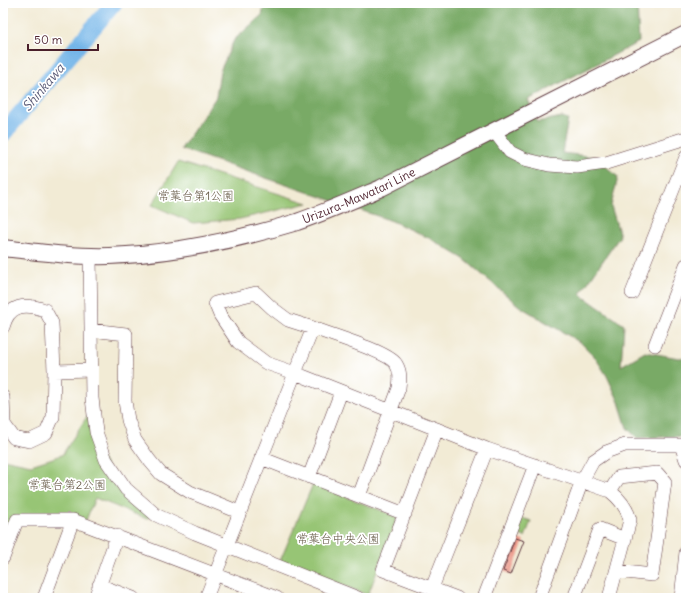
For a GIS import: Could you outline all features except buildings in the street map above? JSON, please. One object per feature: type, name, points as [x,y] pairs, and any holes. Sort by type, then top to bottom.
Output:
[{"type":"main road","name":"Urizura-Mawatari Line","points":[[3,248],[90,256],[148,254],[259,232],[297,221],[342,205],[381,188],[686,34]]},
{"type":"street","points":[[494,131],[510,152],[524,159],[549,165],[577,168],[606,164],[686,138]]},
{"type":"street","points":[[632,293],[686,157]]},
{"type":"street","points":[[90,256],[91,370],[92,398],[96,432],[106,460],[126,489],[156,515],[358,598]]},
{"type":"street","points":[[655,345],[686,266]]},
{"type":"street","points":[[359,496],[390,411],[399,388],[400,374],[396,363],[385,355],[288,320],[256,293],[215,303],[220,315],[238,342],[266,363],[295,373],[341,392],[390,411],[437,429],[487,449],[610,491],[620,499],[628,511],[630,520],[609,598]]},
{"type":"street","points":[[3,327],[5,318],[18,306],[32,305],[45,310],[52,323],[54,371],[53,417],[46,433],[29,441],[14,438],[4,424],[3,397]]},
{"type":"street","points":[[206,598],[313,328]]},
{"type":"street","points":[[90,330],[126,334],[125,401],[128,420],[136,440],[150,461],[161,474],[185,490],[239,512]]},
{"type":"street","points":[[54,371],[91,370]]},
{"type":"street","points":[[309,476],[341,392]]},
{"type":"street","points":[[437,429],[383,570],[457,598]]},
{"type":"street","points":[[539,598],[582,481],[593,461],[606,452],[625,445],[681,445],[686,460]]},
{"type":"street","points":[[432,588],[487,449]]},
{"type":"street","points":[[261,458],[405,514]]},
{"type":"street","points":[[484,598],[535,465]]},
{"type":"street","points":[[610,491],[619,478],[656,473],[665,482],[652,575],[617,570]]},
{"type":"street","points":[[3,558],[17,520],[73,520],[269,596]]},
{"type":"street","points":[[44,598],[73,520]]},
{"type":"street","points":[[574,598],[600,529],[625,539]]},
{"type":"street","points":[[95,598],[117,536]]},
{"type":"street","points":[[681,598],[686,552]]},
{"type":"street","points":[[99,585],[133,598]]},
{"type":"green space","points":[[265,3],[637,3],[639,42],[528,100],[537,122],[562,117],[568,119],[562,153],[595,157],[618,177],[611,206],[620,236],[580,294],[624,325],[621,366],[645,352],[679,358],[686,357],[686,436],[637,438],[627,428],[619,402],[607,376],[595,357],[581,343],[519,306],[464,259],[429,238],[392,221],[181,149],[216,97],[220,71],[234,40],[262,15]]},
{"type":"green space","name":"常葉台第1公園","points":[[178,162],[308,203],[240,219],[193,223],[152,205]]},
{"type":"green space","name":"常葉台第2公園","points":[[88,415],[92,443],[123,492],[151,515],[147,519],[95,498],[86,520],[15,516],[5,539],[3,538],[3,459],[31,465],[62,455]]},
{"type":"green space","name":"常葉台中央公園","points":[[313,484],[398,517],[368,595],[280,561]]},
{"type":"green space","points":[[522,518],[531,521],[525,537],[517,534]]},
{"type":"waterway","name":"Shinkawa","points":[[3,134],[114,3]]}]
